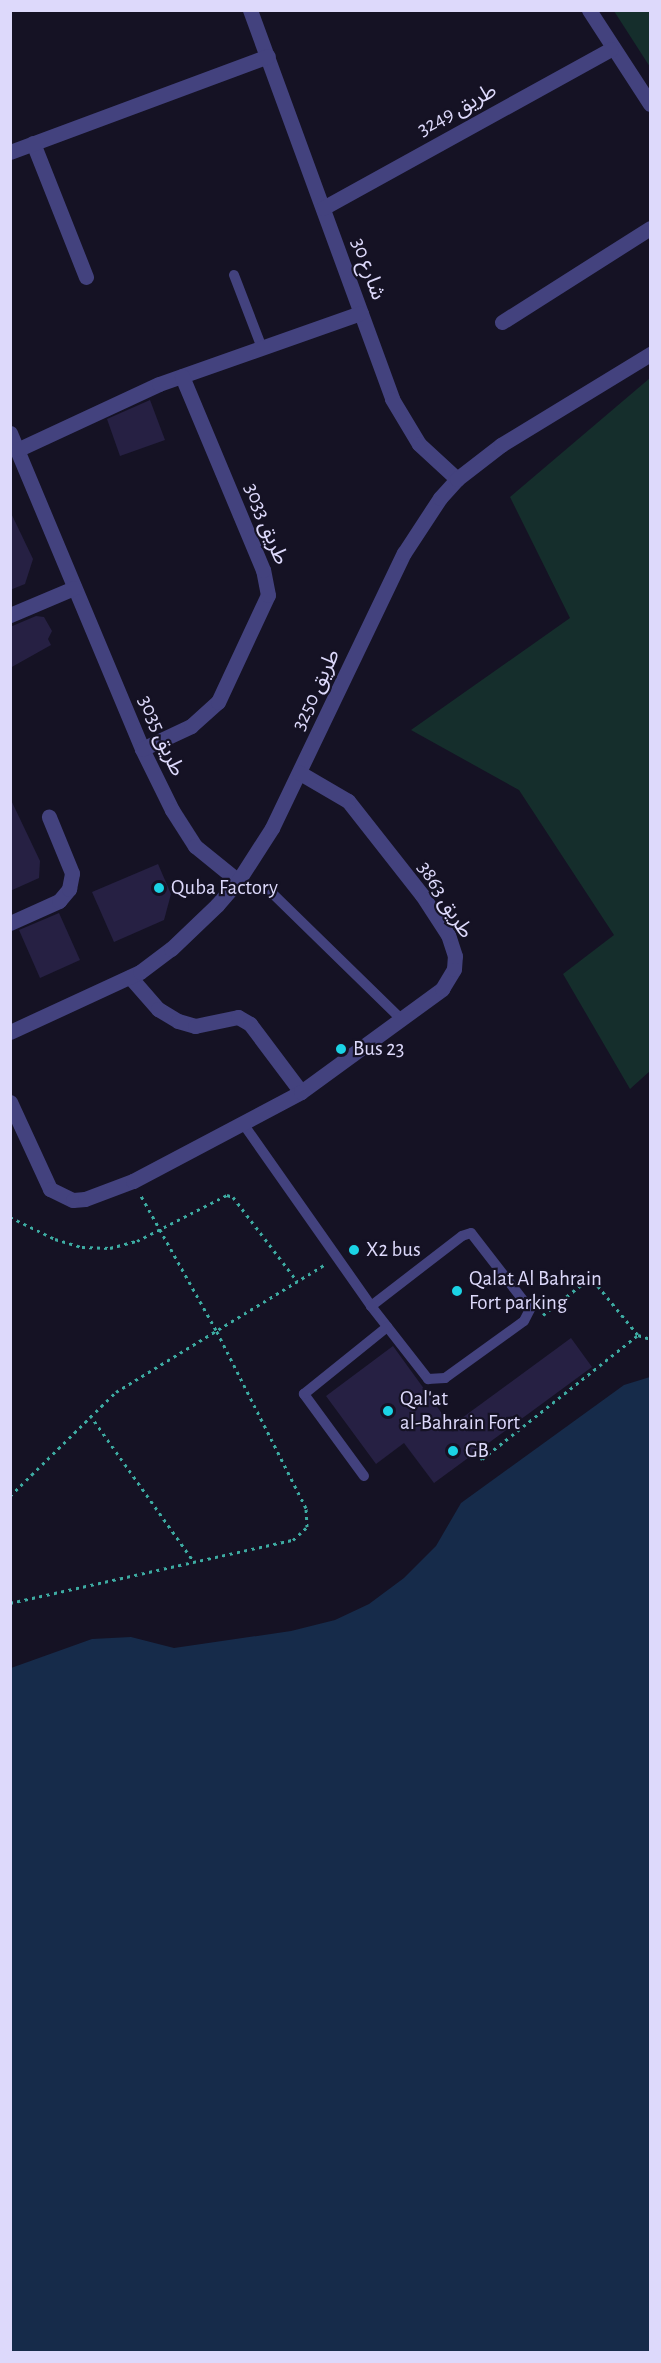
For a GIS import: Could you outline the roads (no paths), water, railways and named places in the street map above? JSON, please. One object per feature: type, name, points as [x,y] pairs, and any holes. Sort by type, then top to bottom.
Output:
[{"type":"street","name":"شارع 30","points":[[250,10],[361,313],[404,422],[424,450],[457,479]]},
{"type":"street","points":[[589,10],[611,49],[651,104]]},
{"type":"street","name":"طريق 3249","points":[[323,208],[611,49]]},
{"type":"street","points":[[10,152],[268,56]]},
{"type":"street","points":[[33,143],[86,277]]},
{"type":"street","points":[[502,322],[651,228]]},
{"type":"street","points":[[19,449],[182,376],[361,313]]},
{"type":"street","name":"طريق 3250","points":[[10,1032],[130,977],[194,929],[238,881],[272,828],[404,553],[420,525],[457,479],[501,446],[651,354]]},
{"type":"street","name":"طريق 3033","points":[[142,749],[191,726],[218,702],[268,595],[263,570],[182,376]]},
{"type":"street","name":"طريق 3035","points":[[10,433],[19,449],[74,588],[142,749],[184,832],[209,860],[238,881]]},
{"type":"street","points":[[10,615],[74,588]]},
{"type":"street","name":"طريق 3863","points":[[10,1102],[44,1178],[60,1197],[85,1199],[134,1181],[243,1125],[301,1092],[450,980],[455,963],[453,945],[422,895],[363,817],[334,790],[300,773]]},
{"type":"street","points":[[10,923],[59,901],[69,889],[72,873],[49,817]]},
{"type":"street","points":[[130,977],[158,1009],[178,1021],[195,1026],[238,1017],[250,1024],[301,1092]]},
{"type":"lane","points":[[234,275],[262,348]]},
{"type":"lane","points":[[272,893],[400,1018]]},
{"type":"lane","points":[[243,1125],[371,1306],[428,1379],[440,1381],[527,1318],[530,1309],[526,1300],[471,1233],[462,1236],[371,1306]]},
{"type":"lane","points":[[364,1476],[304,1394],[387,1327]]},
{"type":"water","points":[[650,1377],[650,2352],[11,2352],[11,1668],[92,1639],[131,1637],[174,1648],[291,1631],[335,1620],[369,1604],[404,1578],[436,1546],[461,1503],[624,1385]]},
{"type":"place","name":"Quba Factory","points":[[159,888]]},
{"type":"place","name":"Bus 23","points":[[341,1049]]},
{"type":"place","name":"X2 bus","points":[[354,1250]]},
{"type":"place","name":"Qalat Al Bahrain Fort parking","points":[[457,1291]]},
{"type":"place","name":"Qal'at al-Bahrain Fort","points":[[388,1411]]},
{"type":"place","name":"GB","points":[[453,1451]]}]
